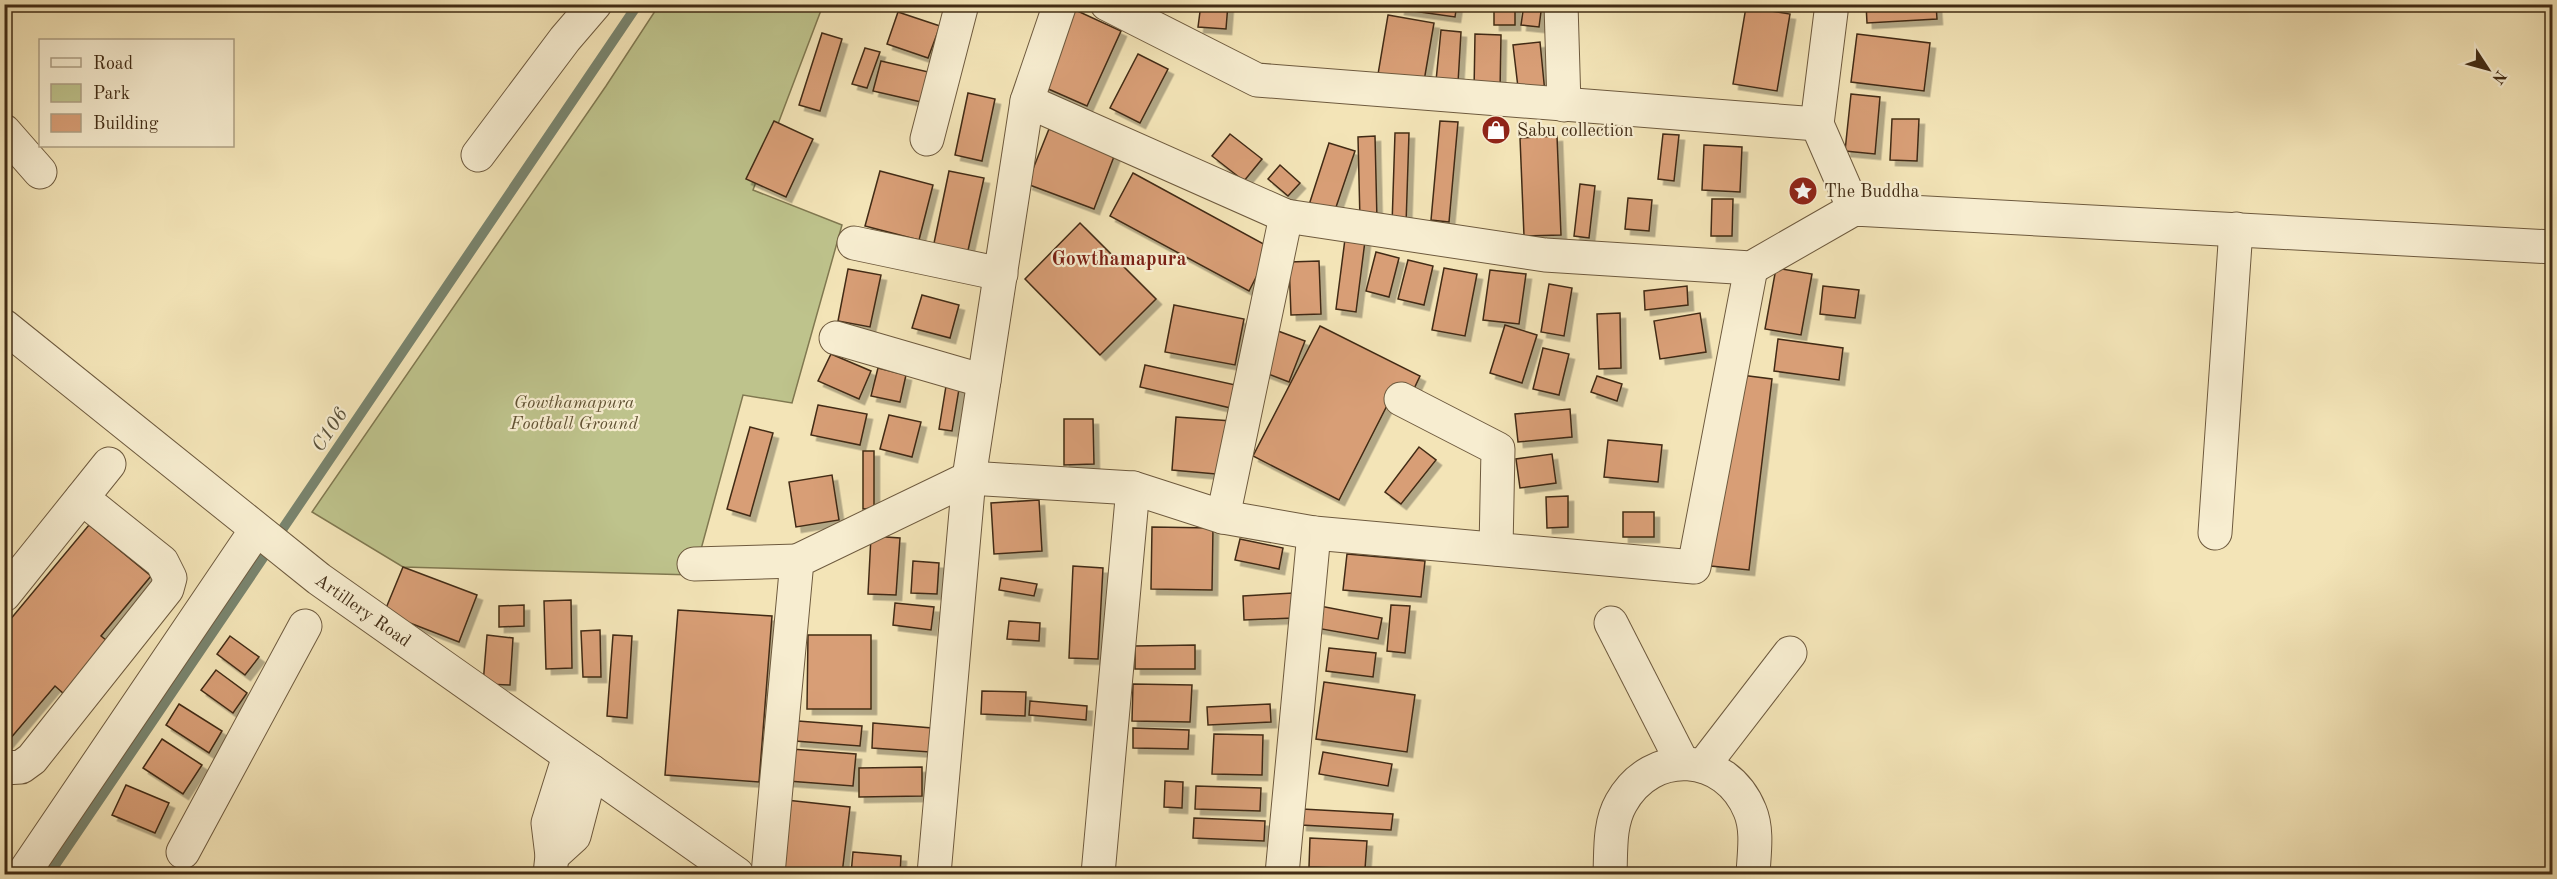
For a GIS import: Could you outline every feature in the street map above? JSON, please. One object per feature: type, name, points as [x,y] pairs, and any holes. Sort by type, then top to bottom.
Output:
[{"type":"street","points":[[478,155],[565,39],[595,4]]},
{"type":"street","points":[[927,139],[962,4]]},
{"type":"street","points":[[934,874],[969,478],[1027,101],[1060,4]]},
{"type":"street","points":[[1107,4],[1257,80],[1817,124]]},
{"type":"street","points":[[1561,4],[1564,105]]},
{"type":"street","points":[[1832,4],[1817,124],[1854,209]]},
{"type":"street","points":[[1027,101],[1286,216],[1545,255],[1751,268],[1854,209],[2553,247]]},
{"type":"street","points":[[4,131],[40,172]]},
{"type":"street","points":[[1223,517],[1286,216]]},
{"type":"street","points":[[2215,534],[2236,229]]},
{"type":"street","points":[[854,243],[1001,274]]},
{"type":"street","points":[[694,564],[797,561],[969,478],[1133,488],[1223,517],[1314,533],[1694,567],[1751,268]]},
{"type":"street","name":"Artillery Road","points":[[4,326],[327,585],[737,874]]},
{"type":"street","points":[[836,338],[984,381]]},
{"type":"street","points":[[1401,399],[1498,449],[1497,549]]},
{"type":"street","points":[[4,595],[109,464]]},
{"type":"street","points":[[1098,874],[1133,488]]},
{"type":"street","points":[[4,768],[21,767],[32,759],[167,588],[170,578],[162,562],[82,498]]},
{"type":"street","points":[[23,874],[256,530]]},
{"type":"street","points":[[1282,874],[1314,533]]},
{"type":"street","points":[[768,874],[797,561]]},
{"type":"street","points":[[1611,623],[1692,764]]},
{"type":"street","points":[[183,852],[305,626]]},
{"type":"street","points":[[1692,764],[1790,653]]},
{"type":"street","points":[[551,865],[548,823],[580,764]]},
{"type":"street","points":[[1610,874],[1612,826],[1621,802],[1640,780],[1664,766],[1692,764],[1728,780],[1741,794],[1751,813],[1755,844],[1753,874]]},
{"type":"green space","name":"Gowthamapura Football Ground","points":[[659,5],[823,5],[753,190],[842,225],[792,403],[743,395],[694,575],[403,567],[312,512],[606,86]]},
{"type":"building","points":[[1201,4],[1228,4],[1226,29],[1198,27]]},
{"type":"building","points":[[1400,4],[1457,4],[1455,17],[1399,9]]},
{"type":"building","points":[[1494,4],[1515,4],[1515,25],[1494,25]]},
{"type":"building","points":[[1524,4],[1542,4],[1539,27],[1521,25]]},
{"type":"building","points":[[1866,4],[1936,4],[1937,19],[1867,23]]},
{"type":"building","points":[[1746,7],[1790,14],[1777,91],[1733,84]]},
{"type":"building","points":[[1071,8],[1121,31],[1087,106],[1037,84]]},
{"type":"building","points":[[898,12],[940,26],[928,58],[887,44]]},
{"type":"building","points":[[1388,15],[1434,23],[1423,87],[1377,80]]},
{"type":"building","points":[[1441,30],[1461,32],[1458,83],[1436,81]]},
{"type":"building","points":[[822,33],[842,39],[820,111],[799,105]]},
{"type":"building","points":[[1475,34],[1501,35],[1500,91],[1474,91]]},
{"type":"building","points":[[1857,34],[1930,43],[1924,91],[1851,82]]},
{"type":"building","points":[[1540,42],[1545,93],[1519,96],[1513,45]]},
{"type":"building","points":[[865,48],[880,52],[867,88],[852,84]]},
{"type":"building","points":[[1138,54],[1168,69],[1140,123],[1110,108]]},
{"type":"building","points":[[881,61],[937,74],[930,104],[873,91]]},
{"type":"building","points":[[968,93],[995,99],[982,161],[955,155]]},
{"type":"building","points":[[1851,94],[1880,97],[1875,154],[1845,151]]},
{"type":"building","points":[[1892,119],[1919,119],[1917,161],[1890,160]]},
{"type":"building","points":[[774,121],[813,139],[786,197],[746,179]]},
{"type":"building","points":[[1440,121],[1458,122],[1449,222],[1431,220]]},
{"type":"building","points":[[1049,129],[1115,154],[1094,209],[1027,184]]},
{"type":"building","points":[[1395,133],[1409,133],[1406,225],[1392,225]]},
{"type":"building","points":[[1230,134],[1262,159],[1244,181],[1212,156]]},
{"type":"building","points":[[1663,134],[1679,135],[1674,181],[1658,179]]},
{"type":"building","points":[[1375,136],[1377,220],[1360,221],[1358,137]]},
{"type":"building","points":[[1557,136],[1561,235],[1524,236],[1520,138]]},
{"type":"building","points":[[1329,143],[1355,151],[1333,216],[1308,208]]},
{"type":"building","points":[[1704,145],[1742,147],[1740,192],[1702,190]]},
{"type":"building","points":[[1280,165],[1300,183],[1288,196],[1268,179]]},
{"type":"building","points":[[880,171],[933,185],[919,240],[865,226]]},
{"type":"building","points":[[949,171],[984,178],[967,255],[933,248]]},
{"type":"building","points":[[1133,173],[1271,248],[1249,291],[1110,216]]},
{"type":"building","points":[[1580,184],[1595,186],[1589,238],[1574,236]]},
{"type":"building","points":[[1628,198],[1652,200],[1649,231],[1625,229]]},
{"type":"building","points":[[1712,199],[1733,199],[1732,236],[1711,236]]},
{"type":"building","points":[[1080,223],[1156,299],[1100,355],[1025,279]]},
{"type":"building","points":[[1345,239],[1365,241],[1356,312],[1336,309]]},
{"type":"building","points":[[1376,252],[1399,258],[1389,297],[1366,291]]},
{"type":"building","points":[[1408,260],[1433,266],[1424,305],[1398,299]]},
{"type":"building","points":[[1319,261],[1321,314],[1291,315],[1289,262]]},
{"type":"building","points":[[1444,268],[1477,274],[1465,336],[1432,330]]},
{"type":"building","points":[[1776,268],[1812,274],[1801,335],[1765,329]]},
{"type":"building","points":[[848,269],[881,275],[870,327],[838,321]]},
{"type":"building","points":[[1490,270],[1526,274],[1519,324],[1483,320]]},
{"type":"building","points":[[1549,284],[1572,288],[1564,336],[1541,332]]},
{"type":"building","points":[[1687,286],[1688,305],[1645,310],[1644,291]]},
{"type":"building","points":[[1823,286],[1859,290],[1855,318],[1820,314]]},
{"type":"building","points":[[922,295],[959,305],[950,338],[912,328]]},
{"type":"building","points":[[1174,305],[1244,319],[1235,365],[1165,352]]},
{"type":"building","points":[[1620,313],[1621,368],[1599,369],[1597,314]]},
{"type":"building","points":[[1700,313],[1706,352],[1660,359],[1654,321]]},
{"type":"building","points":[[1505,325],[1537,335],[1522,383],[1490,373]]},
{"type":"building","points":[[1320,326],[1420,376],[1411,395],[1396,388],[1339,500],[1253,456]]},
{"type":"building","points":[[1278,331],[1305,341],[1289,382],[1263,372]]},
{"type":"building","points":[[1778,339],[1843,348],[1839,380],[1774,371]]},
{"type":"building","points":[[1543,348],[1569,354],[1559,395],[1533,389]]},
{"type":"building","points":[[831,354],[871,371],[859,399],[818,381]]},
{"type":"building","points":[[1145,365],[1240,386],[1235,409],[1140,387]]},
{"type":"building","points":[[878,368],[906,375],[900,402],[871,396]]},
{"type":"building","points":[[1733,374],[1772,379],[1749,570],[1711,566]]},
{"type":"building","points":[[1597,376],[1622,384],[1617,401],[1591,392]]},
{"type":"building","points":[[947,380],[960,383],[952,431],[939,429]]},
{"type":"building","points":[[818,405],[867,414],[860,445],[811,435]]},
{"type":"building","points":[[1570,409],[1572,437],[1518,442],[1515,414]]},
{"type":"building","points":[[889,415],[921,422],[912,457],[880,449]]},
{"type":"building","points":[[1176,417],[1232,421],[1227,475],[1172,470]]},
{"type":"building","points":[[1064,419],[1093,419],[1094,464],[1064,465]]},
{"type":"building","points":[[750,427],[773,433],[750,516],[727,509]]},
{"type":"building","points":[[1608,440],[1662,445],[1658,482],[1604,477]]},
{"type":"building","points":[[1419,447],[1436,460],[1401,504],[1385,492]]},
{"type":"building","points":[[863,451],[874,451],[874,508],[863,509]]},
{"type":"building","points":[[1552,454],[1556,483],[1520,488],[1516,459]]},
{"type":"building","points":[[832,475],[839,520],[796,527],[789,482]]},
{"type":"building","points":[[1568,496],[1568,527],[1547,528],[1546,497]]},
{"type":"building","points":[[1039,500],[1042,551],[994,554],[991,503]]},
{"type":"building","points":[[1623,512],[1654,512],[1654,537],[1623,537]]},
{"type":"building","points":[[89,525],[151,576],[101,636],[117,649],[73,702],[55,686],[4,746],[4,627]]},
{"type":"building","points":[[1152,527],[1213,528],[1212,590],[1151,589]]},
{"type":"building","points":[[871,536],[900,538],[896,595],[868,594]]},
{"type":"building","points":[[1240,539],[1283,548],[1279,569],[1235,560]]},
{"type":"building","points":[[1347,554],[1425,561],[1421,597],[1343,590]]},
{"type":"building","points":[[913,561],[939,563],[937,594],[911,593]]},
{"type":"building","points":[[1073,566],[1103,568],[1098,659],[1069,658]]},
{"type":"building","points":[[403,567],[477,595],[459,642],[384,613]]},
{"type":"building","points":[[1001,578],[1037,584],[1034,596],[999,590]]},
{"type":"building","points":[[1293,593],[1293,618],[1244,620],[1243,596]]},
{"type":"building","points":[[571,600],[572,668],[546,669],[544,601]]},
{"type":"building","points":[[895,603],[934,607],[931,630],[893,625]]},
{"type":"building","points":[[524,605],[524,626],[499,627],[499,606]]},
{"type":"building","points":[[1391,605],[1410,606],[1405,653],[1387,651]]},
{"type":"building","points":[[1320,606],[1382,618],[1378,639],[1316,628]]},
{"type":"building","points":[[678,610],[772,616],[759,782],[665,775]]},
{"type":"building","points":[[1009,621],[1040,623],[1039,641],[1007,639]]},
{"type":"building","points":[[600,630],[601,677],[583,677],[581,631]]},
{"type":"building","points":[[487,635],[513,638],[510,685],[483,684]]},
{"type":"building","points":[[613,635],[632,636],[627,718],[607,716]]},
{"type":"building","points":[[808,635],[871,635],[871,709],[807,709]]},
{"type":"building","points":[[230,636],[259,657],[245,675],[217,654]]},
{"type":"building","points":[[1195,645],[1195,669],[1135,669],[1135,646]]},
{"type":"building","points":[[1329,648],[1376,653],[1373,677],[1326,671]]},
{"type":"building","points":[[216,670],[247,693],[233,713],[201,690]]},
{"type":"building","points":[[1324,682],[1415,695],[1407,752],[1316,739]]},
{"type":"building","points":[[1133,684],[1192,685],[1190,722],[1132,721]]},
{"type":"building","points":[[982,691],[1026,692],[1025,716],[981,714]]},
{"type":"building","points":[[1030,701],[1087,706],[1086,720],[1029,715]]},
{"type":"building","points":[[179,704],[222,731],[209,753],[166,725]]},
{"type":"building","points":[[1270,704],[1271,722],[1208,725],[1207,707]]},
{"type":"building","points":[[798,721],[862,726],[860,746],[795,741]]},
{"type":"building","points":[[873,723],[932,728],[930,752],[872,748]]},
{"type":"building","points":[[1133,728],[1189,730],[1188,749],[1133,748]]},
{"type":"building","points":[[1214,734],[1263,735],[1262,775],[1212,774]]},
{"type":"building","points":[[162,739],[202,765],[183,794],[143,768]]},
{"type":"building","points":[[791,749],[856,754],[853,786],[788,781]]},
{"type":"building","points":[[1323,752],[1392,764],[1388,786],[1319,774]]},
{"type":"building","points":[[922,767],[922,796],[859,797],[859,768]]},
{"type":"building","points":[[1165,781],[1183,782],[1182,808],[1164,807]]},
{"type":"building","points":[[126,785],[169,803],[155,833],[112,815]]},
{"type":"building","points":[[1196,786],[1261,788],[1260,811],[1195,809]]},
{"type":"building","points":[[786,800],[850,807],[842,874],[777,874]]},
{"type":"building","points":[[1302,809],[1393,814],[1391,830],[1301,825]]},
{"type":"building","points":[[1194,818],[1265,821],[1264,841],[1193,838]]},
{"type":"building","points":[[1310,838],[1367,841],[1365,869],[1309,867]]},
{"type":"building","points":[[853,852],[901,856],[900,874],[851,874]]},
{"type":"waterway","name":"C106","points":[[49,874],[638,4]]},
{"type":"place","name":"Sabu collection","points":[[1496,130]]},
{"type":"place","name":"The Buddha","points":[[1803,191]]},
{"type":"district","name":"Gowthamapura","points":[[1119,258]]}]
